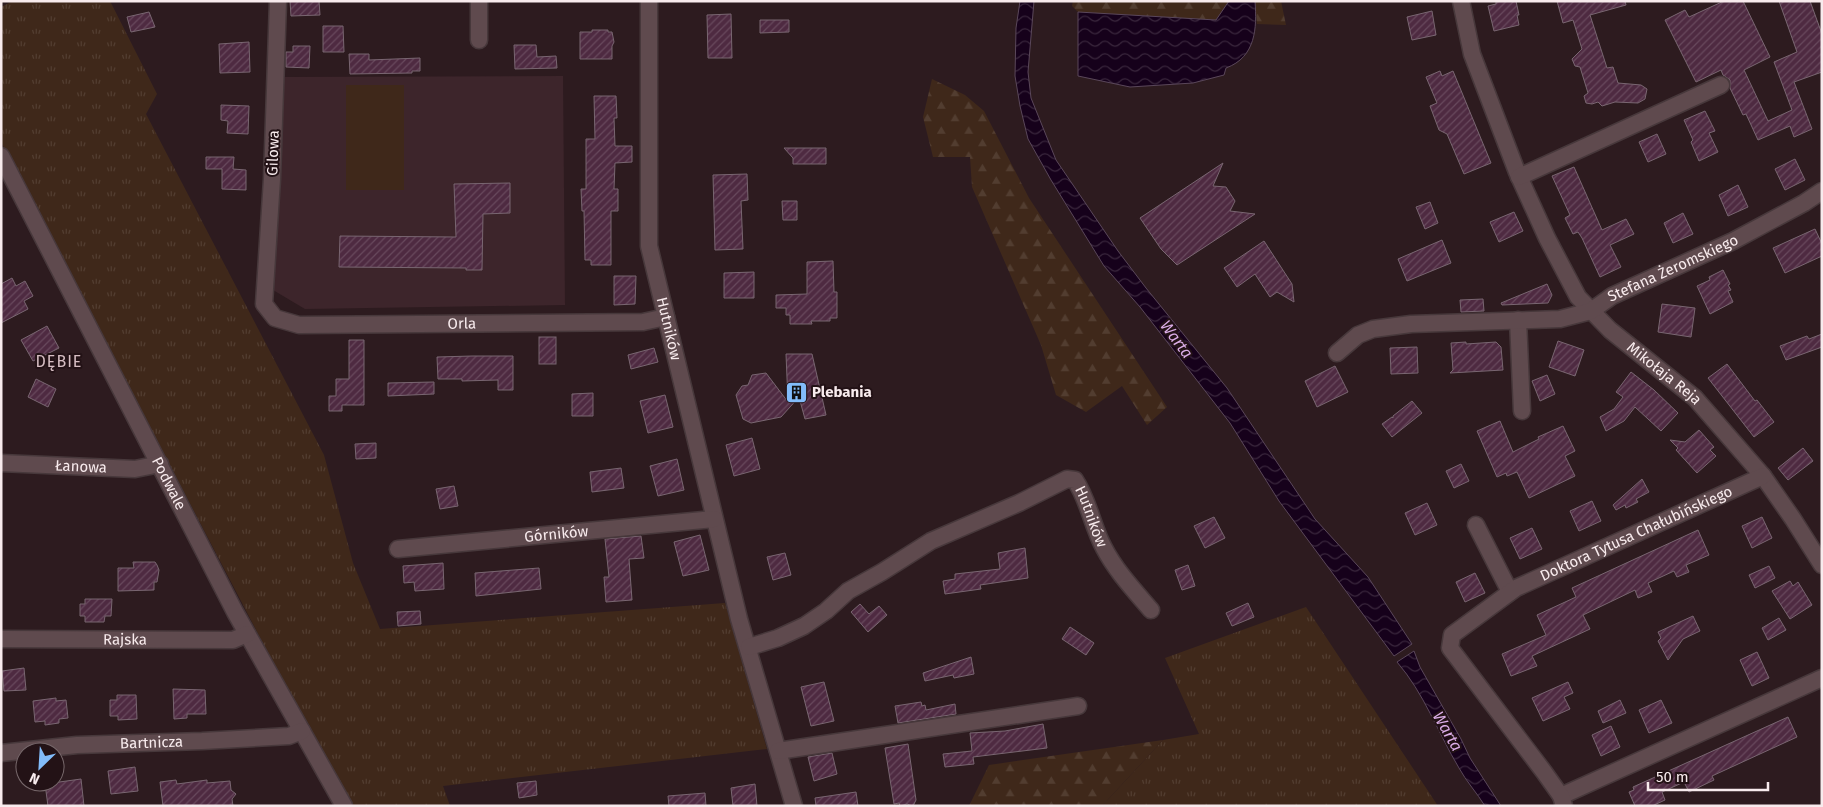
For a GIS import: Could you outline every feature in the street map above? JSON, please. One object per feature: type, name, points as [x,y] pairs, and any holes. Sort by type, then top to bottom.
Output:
[{"type":"street","name":"Gilowa","points":[[264,304],[272,179],[278,1]]},
{"type":"street","points":[[479,1],[479,40]]},
{"type":"street","name":"Hutników","points":[[649,1],[649,246],[739,619],[749,647],[794,806]]},
{"type":"street","name":"Mikołaja Reja","points":[[1461,1],[1472,54],[1519,177],[1547,238],[1578,297],[1610,330],[1695,398],[1762,476],[1793,519],[1822,565]]},
{"type":"street","points":[[1519,177],[1721,85]]},
{"type":"street","name":"Podwale","points":[[1,156],[247,634],[344,806]]},
{"type":"street","name":"Stefana Żeromskiego","points":[[1337,353],[1358,335],[1373,329],[1411,324],[1560,318],[1591,311],[1612,296],[1733,241],[1804,203],[1822,191]]},
{"type":"street","name":"Orla","points":[[264,304],[274,318],[299,325],[644,322],[666,317]]},
{"type":"street","points":[[1518,320],[1522,411]]},
{"type":"street","name":"Łanowa","points":[[1,463],[135,469],[160,464]]},
{"type":"street","name":"Doktora Tytusa Chałubińskiego","points":[[1562,801],[1450,648],[1452,635],[1516,588],[1762,476]]},
{"type":"street","name":"Hutników","points":[[749,647],[778,638],[804,626],[826,611],[848,591],[931,541],[1019,503],[1067,479],[1075,480],[1083,492],[1103,546],[1116,568],[1151,610]]},
{"type":"street","name":"Górników","points":[[398,549],[714,519]]},
{"type":"street","points":[[1476,525],[1510,592]]},
{"type":"street","name":"Rajska","points":[[1,639],[233,640],[247,634]]},
{"type":"street","points":[[1562,801],[1822,678]]},
{"type":"street","points":[[778,750],[1078,706]]},
{"type":"street","name":"Bartnicza","points":[[1,753],[77,744],[202,741],[288,736],[302,731]]},
{"type":"shaded area","points":[[563,76],[565,305],[305,309],[273,290],[284,77]]},
{"type":"green space","points":[[13,1],[110,1],[157,94],[146,114],[324,455],[353,563],[380,629],[725,603],[767,749],[443,786],[450,806],[353,806],[288,691],[1,142],[1,7]]},
{"type":"green space","points":[[1073,1],[1229,1],[1216,20],[1078,12],[1072,6]]},
{"type":"green space","points":[[1255,1],[1281,1],[1286,25],[1257,24]]},
{"type":"green space","points":[[932,79],[965,95],[984,111],[1029,198],[1167,407],[1147,425],[1122,386],[1086,412],[1056,395],[1041,345],[972,187],[970,157],[933,157],[923,117]]},
{"type":"green space","points":[[346,85],[404,85],[404,190],[346,190]]},
{"type":"green space","points":[[1306,607],[1438,806],[1102,806],[1163,740],[1199,734],[1165,658]]},
{"type":"green space","points":[[1163,740],[1102,806],[969,806],[989,765]]},
{"type":"water","name":"Warta","points":[[1020,1],[1034,1],[1028,72],[1031,98],[1056,160],[1118,251],[1227,388],[1315,519],[1368,577],[1412,644],[1394,656],[1279,501],[1230,423],[1140,307],[1104,266],[1051,180],[1028,139],[1020,106],[1015,76],[1016,28]]},
{"type":"water","points":[[1229,1],[1255,1],[1256,21],[1249,49],[1236,63],[1226,68],[1224,75],[1193,83],[1130,87],[1078,76],[1078,12],[1216,20]]},
{"type":"water","name":"Warta","points":[[1414,651],[1420,667],[1470,758],[1501,806],[1485,806],[1451,755],[1423,700],[1397,662]]},
{"type":"building","points":[[290,1],[319,1],[320,15],[291,16]]},
{"type":"building","points":[[1496,1],[1516,1],[1519,25],[1494,31],[1488,6],[1496,4]]},
{"type":"building","points":[[1557,1],[1625,1],[1626,5],[1590,15],[1607,68],[1613,67],[1618,83],[1641,85],[1647,89],[1645,99],[1638,103],[1615,102],[1602,106],[1598,102],[1586,103],[1584,96],[1588,93],[1580,67],[1575,66],[1572,59],[1582,49],[1573,20],[1563,23]]},
{"type":"building","points":[[1724,1],[1743,1],[1770,57],[1744,70],[1768,121],[1792,110],[1774,62],[1797,52],[1779,1],[1810,1],[1822,34],[1822,72],[1794,82],[1812,129],[1794,137],[1790,126],[1758,140],[1746,114],[1743,115],[1730,88],[1730,80],[1723,75],[1721,70],[1696,82],[1665,20],[1685,10],[1689,17]]},
{"type":"building","points":[[1432,11],[1436,35],[1412,40],[1407,17]]},
{"type":"building","points":[[149,12],[155,27],[131,32],[127,17]]},
{"type":"building","points":[[731,14],[732,58],[708,58],[707,15]]},
{"type":"building","points":[[760,20],[789,20],[789,32],[760,33]]},
{"type":"building","points":[[323,26],[343,26],[344,52],[323,52]]},
{"type":"building","points":[[592,30],[608,30],[608,32],[612,32],[614,42],[612,46],[612,59],[580,59],[580,32],[592,32]]},
{"type":"building","points":[[249,42],[250,72],[220,73],[219,44]]},
{"type":"building","points":[[514,45],[536,45],[537,57],[556,56],[557,68],[515,69]]},
{"type":"building","points":[[293,46],[310,46],[309,68],[286,67],[286,52],[293,52]]},
{"type":"building","points":[[349,54],[369,54],[369,60],[420,58],[420,71],[412,71],[412,73],[350,74]]},
{"type":"building","points":[[1440,71],[1442,76],[1453,71],[1491,163],[1464,174],[1447,134],[1439,130],[1430,106],[1437,103],[1426,77]]},
{"type":"building","points":[[594,96],[616,96],[617,118],[614,118],[615,146],[632,146],[632,162],[615,163],[614,189],[618,189],[618,211],[611,211],[611,265],[591,265],[591,260],[585,260],[584,211],[582,211],[581,189],[586,189],[586,139],[595,139]]},
{"type":"building","points":[[221,105],[249,106],[248,134],[227,133],[228,121],[221,120]]},
{"type":"building","points":[[1705,111],[1715,131],[1709,133],[1718,152],[1699,161],[1691,142],[1693,140],[1684,120]]},
{"type":"building","points":[[1657,134],[1666,154],[1648,162],[1639,142]]},
{"type":"building","points":[[784,148],[826,148],[826,164],[793,164],[793,158]]},
{"type":"building","points":[[206,157],[234,157],[233,169],[246,170],[246,190],[222,189],[222,169],[206,169]]},
{"type":"building","points":[[1795,159],[1805,180],[1785,190],[1775,169]]},
{"type":"building","points":[[1223,163],[1213,186],[1226,187],[1235,201],[1230,211],[1255,214],[1177,265],[1161,249],[1140,218]]},
{"type":"building","points":[[1574,167],[1602,230],[1626,219],[1634,234],[1610,245],[1621,267],[1600,277],[1582,238],[1578,232],[1573,234],[1565,218],[1570,215],[1552,176]]},
{"type":"building","points":[[747,174],[748,200],[741,201],[743,249],[715,250],[713,175]]},
{"type":"building","points":[[510,183],[510,213],[483,214],[482,270],[466,270],[466,268],[339,267],[340,236],[456,237],[454,184]]},
{"type":"building","points":[[1738,185],[1748,207],[1728,216],[1719,195]]},
{"type":"building","points":[[782,201],[797,201],[797,220],[783,220]]},
{"type":"building","points":[[1430,202],[1438,223],[1425,229],[1416,207]]},
{"type":"building","points":[[1514,212],[1523,231],[1499,242],[1490,222]]},
{"type":"building","points":[[1683,213],[1693,234],[1673,243],[1664,223]]},
{"type":"building","points":[[1815,229],[1822,244],[1822,256],[1785,273],[1773,248]]},
{"type":"building","points":[[1442,240],[1451,263],[1407,281],[1398,259]]},
{"type":"building","points":[[1264,241],[1292,284],[1294,302],[1277,292],[1270,297],[1255,274],[1237,287],[1224,268]]},
{"type":"building","points":[[833,261],[834,292],[837,292],[837,318],[830,318],[830,321],[811,321],[812,324],[790,324],[790,315],[786,315],[786,308],[776,308],[776,295],[807,294],[807,262]]},
{"type":"building","points":[[1723,270],[1730,284],[1728,285],[1731,290],[1728,291],[1733,302],[1710,314],[1697,286],[1710,280],[1709,277]]},
{"type":"building","points":[[754,272],[754,298],[724,298],[724,273]]},
{"type":"building","points":[[614,276],[636,276],[635,304],[614,305]]},
{"type":"building","points":[[12,278],[16,286],[25,281],[33,296],[24,301],[28,309],[1,323],[1,284]]},
{"type":"building","points":[[1547,284],[1552,295],[1548,303],[1502,305],[1501,303]]},
{"type":"building","points":[[1483,299],[1484,311],[1461,312],[1460,300]]},
{"type":"building","points":[[1662,304],[1695,308],[1691,337],[1658,332]]},
{"type":"building","points":[[47,326],[59,348],[33,361],[21,340]]},
{"type":"building","points":[[1822,334],[1822,347],[1786,360],[1780,346],[1807,336],[1809,339]]},
{"type":"building","points":[[539,337],[556,337],[556,364],[539,364]]},
{"type":"building","points":[[349,340],[364,340],[364,405],[342,405],[342,411],[329,411],[329,396],[336,396],[336,379],[349,379]]},
{"type":"building","points":[[1558,341],[1584,350],[1575,376],[1549,367]]},
{"type":"building","points":[[1466,342],[1466,344],[1496,342],[1501,347],[1503,370],[1450,373],[1453,370],[1451,343]]},
{"type":"building","points":[[1417,347],[1418,373],[1391,374],[1390,348]]},
{"type":"building","points":[[654,348],[658,362],[631,369],[628,355]]},
{"type":"building","points":[[786,354],[812,354],[826,415],[805,419],[799,397],[781,417],[751,423],[743,419],[736,395],[742,386],[748,385],[752,375],[766,373],[788,402]]},
{"type":"building","points":[[513,356],[513,390],[498,390],[498,380],[462,381],[462,379],[438,379],[437,357]]},
{"type":"building","points":[[1727,364],[1755,401],[1757,400],[1774,422],[1754,437],[1708,378]]},
{"type":"building","points":[[1335,366],[1348,392],[1317,407],[1305,381]]},
{"type":"building","points":[[1631,372],[1654,390],[1678,413],[1661,431],[1635,407],[1624,421],[1606,431],[1600,417],[1614,409],[1623,397],[1616,392]]},
{"type":"building","points":[[1547,375],[1555,394],[1540,401],[1532,381]]},
{"type":"building","points":[[36,379],[56,389],[48,407],[28,397]]},
{"type":"building","points":[[434,382],[434,394],[388,396],[388,383]]},
{"type":"building","points":[[593,393],[593,416],[572,416],[572,394]]},
{"type":"building","points":[[665,395],[673,427],[648,433],[640,401]]},
{"type":"building","points":[[1412,401],[1422,413],[1392,437],[1382,424],[1393,418]]},
{"type":"building","points":[[1500,421],[1513,452],[1539,439],[1538,437],[1563,426],[1575,451],[1565,456],[1575,476],[1529,498],[1517,472],[1507,476],[1506,473],[1497,477],[1477,431]]},
{"type":"building","points":[[1699,430],[1714,447],[1710,450],[1716,456],[1697,473],[1676,450],[1678,448],[1670,440],[1685,442]]},
{"type":"building","points":[[752,438],[760,469],[734,476],[726,445]]},
{"type":"building","points":[[376,443],[376,458],[356,459],[355,444]]},
{"type":"building","points":[[1803,448],[1813,461],[1788,480],[1778,468]]},
{"type":"building","points":[[677,459],[684,490],[658,496],[650,466]]},
{"type":"building","points":[[1461,464],[1469,481],[1454,488],[1446,471]]},
{"type":"building","points":[[621,468],[624,488],[592,492],[590,472]]},
{"type":"building","points":[[1642,479],[1649,492],[1636,499],[1638,502],[1626,508],[1625,505],[1616,510],[1613,505]]},
{"type":"building","points":[[454,486],[458,506],[440,509],[436,489]]},
{"type":"building","points":[[1592,501],[1601,521],[1579,531],[1570,511]]},
{"type":"building","points":[[1427,503],[1437,525],[1415,535],[1405,513]]},
{"type":"building","points":[[1214,517],[1225,538],[1205,548],[1194,526]]},
{"type":"building","points":[[1762,517],[1772,538],[1752,548],[1742,526]]},
{"type":"building","points":[[1532,528],[1542,549],[1520,559],[1510,538]]},
{"type":"building","points":[[1698,530],[1709,555],[1686,565],[1689,572],[1677,577],[1674,571],[1648,583],[1652,592],[1638,598],[1635,590],[1583,615],[1590,629],[1532,656],[1537,666],[1511,676],[1502,654],[1546,635],[1537,615],[1576,597],[1572,588]]},
{"type":"building","points":[[700,535],[709,570],[683,576],[674,542]]},
{"type":"building","points":[[641,536],[644,558],[629,559],[632,600],[606,602],[604,577],[609,577],[605,539]]},
{"type":"building","points":[[1025,548],[1028,578],[980,585],[981,589],[945,594],[943,581],[955,579],[955,574],[1000,569],[998,553]]},
{"type":"building","points":[[785,553],[791,575],[773,580],[767,557]]},
{"type":"building","points":[[133,562],[155,562],[159,570],[157,582],[154,582],[154,590],[118,591],[118,568],[134,568]]},
{"type":"building","points":[[443,563],[444,589],[415,591],[414,582],[404,583],[403,566]]},
{"type":"building","points":[[1188,565],[1195,586],[1182,590],[1175,570]]},
{"type":"building","points":[[1769,566],[1775,578],[1755,588],[1749,575]]},
{"type":"building","points":[[539,568],[541,589],[476,596],[475,573]]},
{"type":"building","points":[[1475,573],[1485,593],[1465,602],[1456,582]]},
{"type":"building","points":[[1790,581],[1793,586],[1798,582],[1812,605],[1790,619],[1772,591]]},
{"type":"building","points":[[85,599],[112,599],[111,616],[105,616],[104,622],[85,622],[85,616],[80,616],[80,604],[85,604]]},
{"type":"building","points":[[1248,603],[1254,617],[1232,626],[1226,613]]},
{"type":"building","points":[[860,604],[869,614],[879,606],[887,615],[868,632],[851,612]]},
{"type":"building","points":[[420,611],[421,624],[398,626],[397,612]]},
{"type":"building","points":[[1693,616],[1700,631],[1683,639],[1668,660],[1658,641],[1661,638],[1658,632]]},
{"type":"building","points":[[1779,618],[1786,630],[1768,640],[1762,628]]},
{"type":"building","points":[[1070,627],[1094,643],[1086,655],[1062,639]]},
{"type":"building","points":[[1757,652],[1769,678],[1752,686],[1740,660]]},
{"type":"building","points":[[971,657],[974,674],[954,678],[953,675],[925,681],[923,673]]},
{"type":"building","points":[[24,668],[26,690],[4,691],[2,671]]},
{"type":"building","points":[[824,682],[834,721],[811,726],[801,687]]},
{"type":"building","points":[[1568,682],[1573,693],[1564,697],[1570,709],[1543,721],[1532,698]]},
{"type":"building","points":[[173,689],[205,690],[206,714],[187,714],[187,718],[174,719]]},
{"type":"building","points":[[117,695],[136,695],[137,719],[118,720],[118,716],[110,716],[110,700],[117,700]]},
{"type":"building","points":[[56,698],[56,701],[66,700],[68,718],[59,719],[59,723],[45,725],[45,721],[35,722],[33,701]]},
{"type":"building","points":[[1620,700],[1626,713],[1603,723],[1598,711]]},
{"type":"building","points":[[1661,700],[1672,723],[1649,733],[1639,710]]},
{"type":"building","points":[[921,702],[922,706],[925,705],[926,710],[955,704],[956,714],[898,723],[895,706]]},
{"type":"building","points":[[1788,717],[1797,737],[1712,776],[1714,780],[1689,792],[1684,782],[1662,792],[1665,800],[1652,806],[1635,806],[1629,792],[1634,790],[1633,787]]},
{"type":"building","points":[[1043,724],[1047,748],[973,757],[974,764],[945,767],[943,754],[972,751],[970,733],[1005,731]]},
{"type":"building","points":[[1611,726],[1620,747],[1601,756],[1592,735]]},
{"type":"building","points":[[908,744],[916,800],[913,806],[907,804],[900,806],[899,803],[894,804],[885,748]]},
{"type":"building","points":[[832,753],[837,774],[814,781],[808,757]]},
{"type":"building","points":[[135,767],[138,791],[111,794],[108,771]]},
{"type":"building","points":[[81,779],[84,806],[48,806],[46,792],[65,792],[65,781]]},
{"type":"building","points":[[176,780],[177,784],[207,780],[207,783],[230,781],[231,790],[236,794],[232,799],[233,806],[163,806],[160,782]]},
{"type":"building","points":[[536,781],[537,795],[519,798],[517,783]]},
{"type":"building","points":[[755,784],[757,806],[733,806],[731,788]]},
{"type":"building","points":[[856,792],[858,806],[816,806],[815,798]]},
{"type":"building","points":[[705,793],[706,806],[669,806],[668,796]]},
{"type":"place","name":"Plebania","points":[[796,392]]},
{"type":"district","name":"DĘBIE","points":[[59,361]]}]
